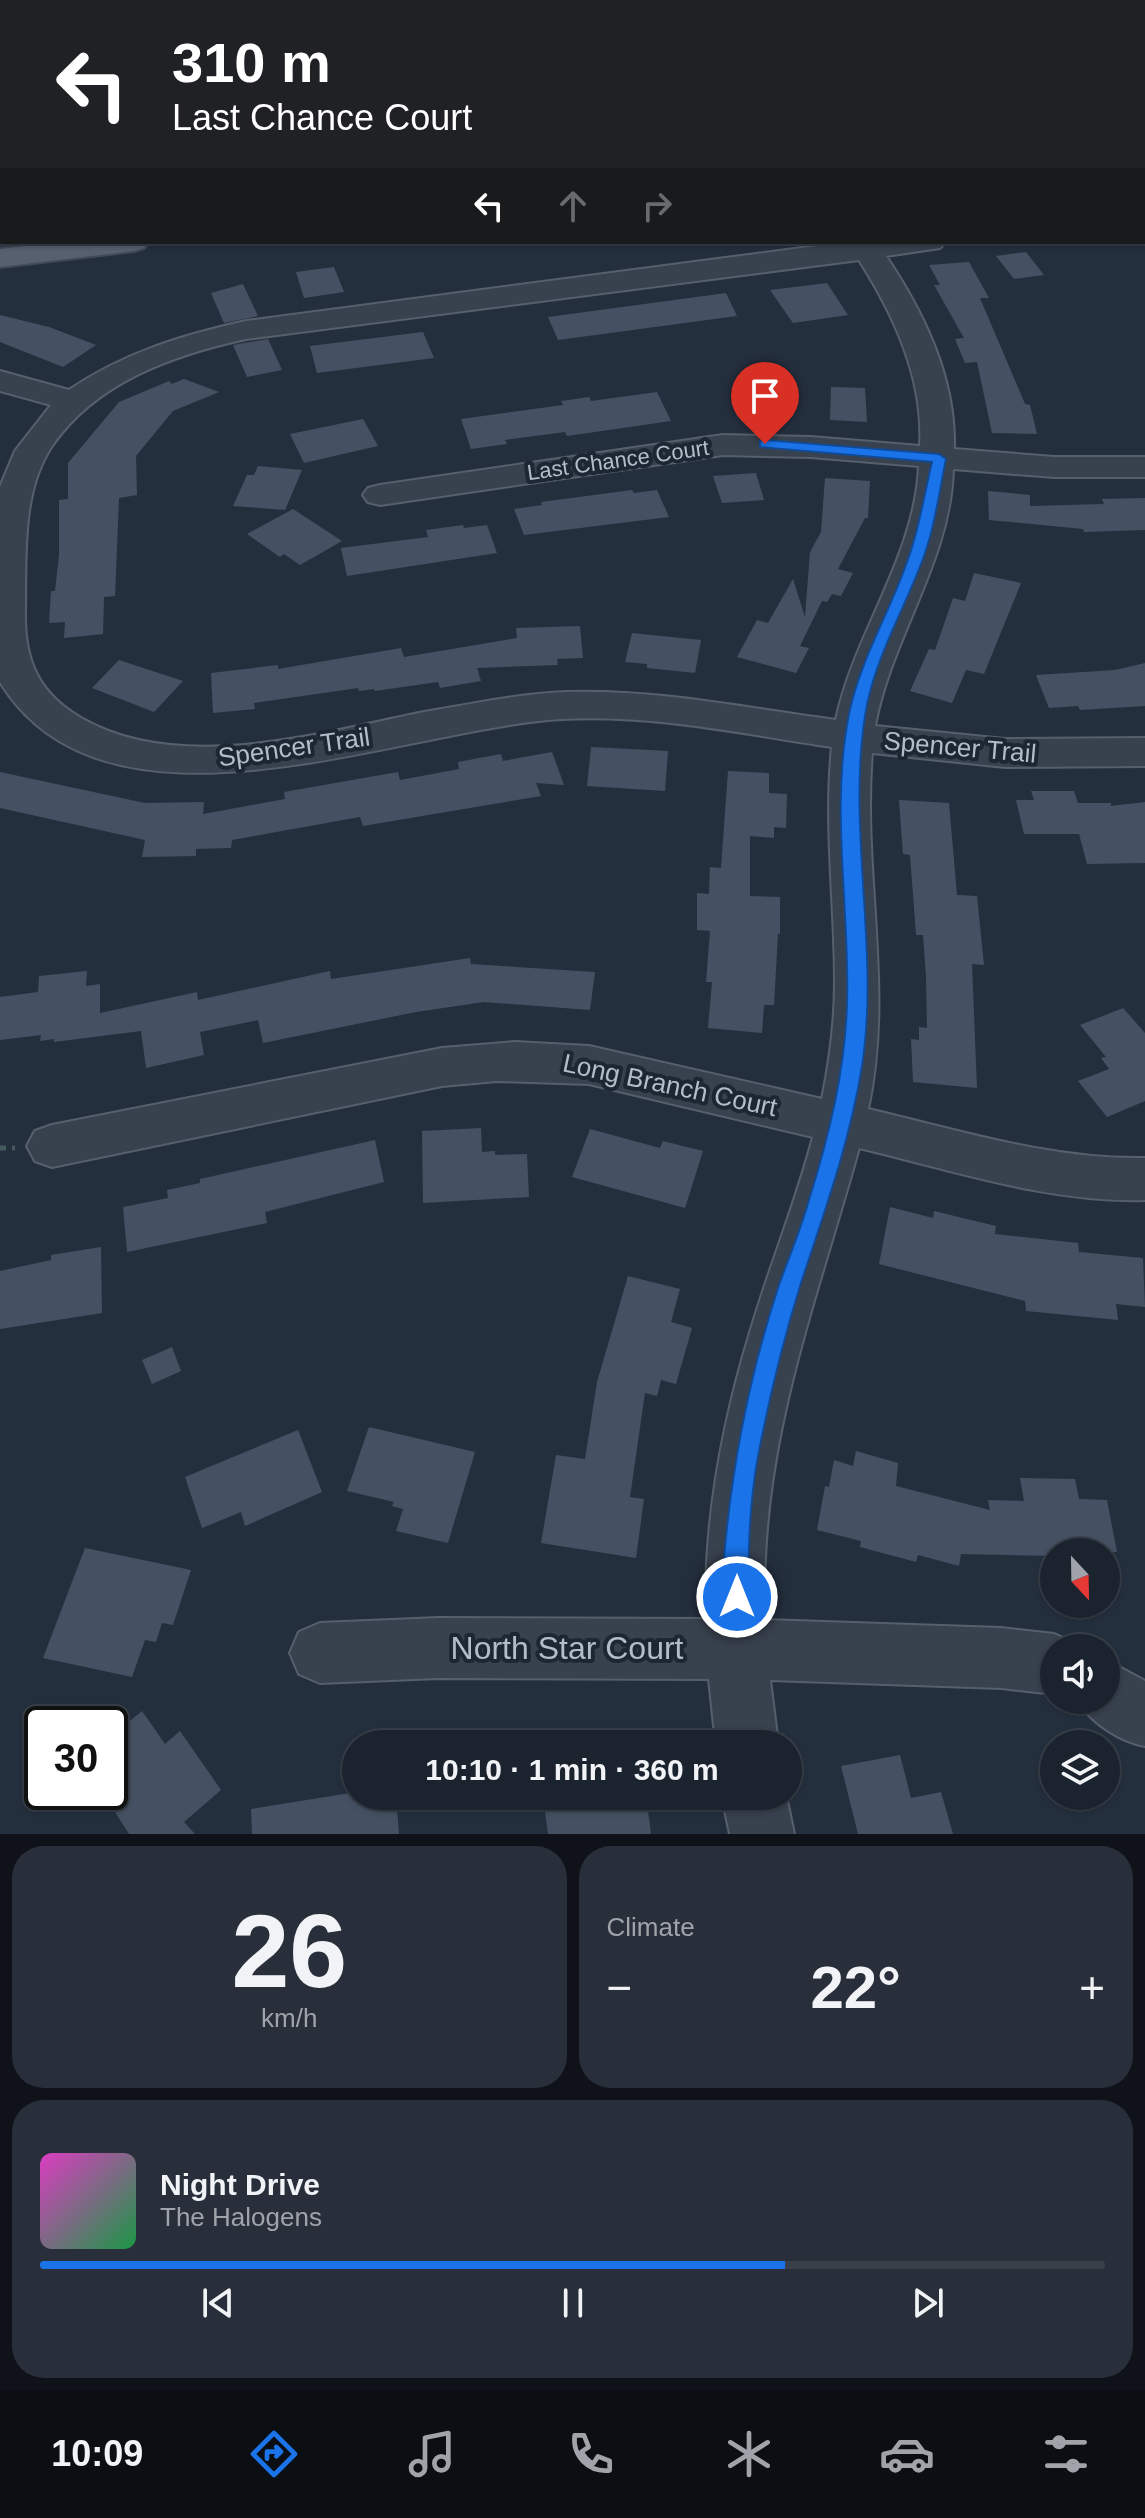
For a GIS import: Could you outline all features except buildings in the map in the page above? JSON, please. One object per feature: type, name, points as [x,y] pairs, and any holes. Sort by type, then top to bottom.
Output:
[{"type":"main road","points":[[0,258],[117,244]]},
{"type":"street","name":"Spencer Trail","points":[[898,244],[246,330],[198,341],[108,378],[73,401],[34,443],[14,499],[6,619],[7,648],[13,672],[25,692],[65,727],[96,741],[163,758],[232,759],[528,710],[611,705],[1011,755],[1145,752]]},
{"type":"street","points":[[745,1730],[736,1649],[737,1545],[746,1459],[767,1366],[789,1287],[819,1201],[853,1064],[857,1004],[850,789],[853,736],[861,694],[875,650],[915,561],[939,459],[934,398],[921,342],[895,291],[865,246]]},
{"type":"street","points":[[0,381],[73,401]]},
{"type":"street","name":"Last Chance Court","points":[[380,495],[723,445],[796,446],[1054,467],[1145,467]]},
{"type":"street","name":"Long Branch Court","points":[[52,1146],[442,1067],[497,1060],[545,1060],[589,1065],[1061,1174],[1105,1180],[1145,1179]]},
{"type":"street","name":"North Star Court","points":[[320,1653],[438,1648],[736,1649],[1001,1658],[1040,1662]]},
{"type":"street","points":[[757,1810],[762,1834]]},
{"type":"route","points":[[737,1597],[737,1545],[746,1459],[767,1366],[789,1287],[819,1201],[853,1064],[857,1004],[850,789],[853,736],[861,694],[875,650],[901,596],[926,528],[939,459],[765,444]]}]
